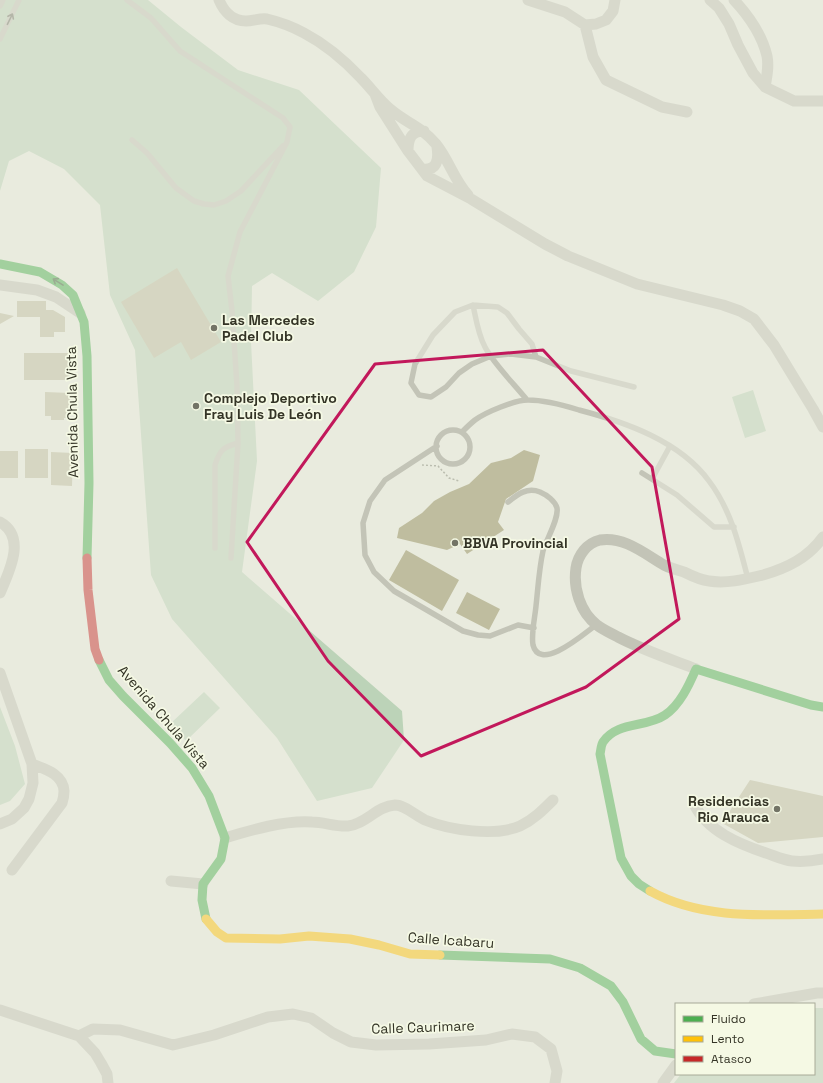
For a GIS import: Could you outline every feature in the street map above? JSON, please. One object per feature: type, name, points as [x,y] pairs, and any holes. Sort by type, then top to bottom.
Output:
[{"type":"street","points":[[219,0],[226,13],[235,19],[246,21],[266,19],[292,28],[310,37],[347,64],[392,111],[424,131],[437,145],[461,187],[471,199]]},
{"type":"street","points":[[528,0],[565,12],[585,25],[596,24],[606,20],[613,11],[615,0]]},
{"type":"street","points":[[710,0],[719,8],[729,24],[753,73],[765,86],[794,101],[823,101]]},
{"type":"street","points":[[734,0],[744,10],[759,34],[767,56],[768,71],[765,86]]},
{"type":"street","points":[[585,25],[593,57],[606,80],[662,107],[687,112]]},
{"type":"street","points":[[375,94],[380,106],[408,151],[428,176],[471,199],[545,244],[568,256],[637,284],[723,305],[740,311],[754,319],[774,345],[823,427]]},
{"type":"street","points":[[408,151],[411,136],[415,132],[424,131]]},
{"type":"street","points":[[422,169],[431,168],[438,162],[437,145]]},
{"type":"street","name":"Avenida Chula Vista","points":[[0,264],[40,272],[62,285],[73,295],[84,322],[87,356],[89,483],[87,557],[88,590],[95,649],[100,663],[109,680],[192,768],[209,796],[226,838]]},
{"type":"street","points":[[0,285],[37,290],[56,297],[80,313]]},
{"type":"street","points":[[0,522],[5,525],[13,536],[14,551],[9,572],[0,593]]},
{"type":"street","points":[[823,537],[801,558],[788,567],[748,579],[709,582],[665,566],[630,545],[616,540],[599,541],[592,543],[583,551],[577,561],[575,582],[580,603],[585,612],[596,624],[636,647],[696,669],[782,694],[811,705],[823,707]]},
{"type":"street","points":[[696,669],[690,683],[674,705],[664,715],[650,721],[623,727],[612,733],[602,742],[600,754],[621,858],[625,867],[639,884],[680,904],[695,909],[751,915],[823,914]]},
{"type":"street","points":[[0,673],[32,764],[33,783],[29,800],[24,808],[12,819],[0,824]]},
{"type":"street","points":[[12,870],[62,803],[64,791],[61,781],[54,773],[32,764]]},
{"type":"street","points":[[171,881],[203,884],[221,859],[226,838],[248,831],[292,823],[312,822],[350,826],[365,820],[384,807],[397,805],[424,819],[456,829],[501,831],[519,826],[535,817],[553,800]]},
{"type":"street","points":[[694,804],[698,813],[705,821],[732,840],[743,845],[792,861],[823,859]]},
{"type":"street","name":"Calle Icabaru","points":[[203,884],[202,900],[206,919],[217,932],[226,938],[280,939],[309,936],[350,939],[379,945],[410,954],[550,959],[580,968],[611,986],[623,1002],[641,1039],[655,1051],[675,1054]]},
{"type":"street","points":[[760,1003],[823,993]]},
{"type":"street","points":[[0,1010],[79,1036],[95,1053],[107,1074],[108,1083]]},
{"type":"street","name":"Calle Caurimare","points":[[79,1036],[93,1029],[120,1030],[173,1045],[214,1035],[268,1018],[293,1014],[311,1018],[333,1033],[350,1042],[376,1045],[429,1044],[486,1040],[512,1034],[535,1037],[550,1049],[557,1071],[555,1083]]},
{"type":"street","points":[[663,1083],[675,1066]]},
{"type":"lane","points":[[0,6],[3,0]]},
{"type":"lane","points":[[0,38],[19,0]]},
{"type":"lane","points":[[127,0],[151,18],[180,51],[283,118],[290,127],[287,142],[240,232],[228,276],[237,386],[238,443],[231,558]]},
{"type":"lane","points":[[132,140],[147,153],[180,192],[194,201],[214,205],[226,201],[241,192],[287,142]]},
{"type":"lane","points":[[473,305],[477,325],[485,347],[527,400]]},
{"type":"lane","points":[[536,357],[532,344],[507,314],[498,308],[473,305],[455,312],[434,335],[415,364],[411,383],[420,395],[431,397],[446,387],[472,364],[491,356],[511,354],[536,357],[571,371],[634,387]]},
{"type":"lane","points":[[462,432],[476,419],[503,406],[527,400],[558,404],[593,413],[650,435],[670,446],[694,464],[709,481],[724,504],[734,527],[748,579]]},
{"type":"lane","points":[[456,430],[462,432],[470,442],[468,456],[462,462],[452,464],[446,462],[438,454],[438,440],[444,433],[449,431],[456,430]]},
{"type":"lane","points":[[215,548],[215,465],[218,454],[224,448],[238,443]]},
{"type":"lane","points":[[437,446],[385,480],[370,501],[363,523],[365,556],[374,572],[394,591],[463,631],[478,635],[490,636],[518,625],[534,628]]},
{"type":"lane","points":[[652,479],[670,446]]},
{"type":"lane","points":[[642,473],[676,495],[714,527],[734,527]]},
{"type":"lane","points":[[508,502],[519,492],[532,489],[542,492],[552,500],[557,509],[555,521],[546,540],[543,553],[534,628],[534,645],[536,651],[541,654],[551,655],[580,637],[596,624]]},
{"type":"path","points":[[408,464],[438,466],[449,478],[459,481]]},
{"type":"highlighted area","points":[[543,350],[652,467],[679,619],[586,687],[421,756],[328,661],[247,542],[375,364]]},
{"type":"green space","name":"Complejo Deportivo Fray Luis De León","points":[[0,0],[148,0],[238,70],[299,90],[381,168],[376,227],[354,272],[318,301],[272,273],[252,286],[251,342],[257,461],[242,572],[402,711],[404,740],[372,788],[317,801],[277,738],[172,619],[151,575],[135,350],[110,295],[100,205],[64,169],[29,151],[9,161],[0,191]]},
{"type":"green space","points":[[753,390],[766,431],[745,438],[732,397]]},
{"type":"green space","points":[[204,692],[220,708],[186,741],[170,724]]},
{"type":"green space","points":[[0,707],[15,746],[25,784],[10,801],[0,805]]},
{"type":"green space","points":[[815,1008],[823,1008],[823,1083],[674,1083],[680,1075],[815,1075]]},
{"type":"building","points":[[177,268],[221,342],[191,360],[181,342],[154,358],[121,302]]},
{"type":"building","points":[[17,301],[46,301],[46,310],[53,310],[65,317],[65,332],[54,332],[54,337],[40,337],[40,317],[17,317]]},
{"type":"building","points":[[0,313],[14,316],[0,324]]},
{"type":"building","points":[[24,353],[69,353],[70,380],[24,380]]},
{"type":"building","points":[[45,392],[70,393],[70,418],[64,418],[64,420],[51,420],[51,416],[45,416]]},
{"type":"building","points":[[25,449],[48,449],[48,478],[25,478]]},
{"type":"building","points":[[524,450],[540,455],[533,481],[506,499],[498,522],[504,530],[467,554],[460,544],[447,550],[397,538],[399,528],[422,513],[434,501],[469,484],[491,463],[511,458]]},
{"type":"building","points":[[0,451],[18,451],[18,478],[0,478]]},
{"type":"building","points":[[51,452],[73,453],[72,486],[51,485]]},
{"type":"building","points":[[406,550],[459,580],[442,611],[389,580]]},
{"type":"building","points":[[467,592],[500,609],[489,630],[456,613]]},
{"type":"building","name":"Residencias Rio Arauca","points":[[750,780],[823,796],[823,837],[758,843],[722,823]]},
{"type":"traffic: fast","points":[[0,264],[40,272],[62,285],[73,295],[84,322],[87,356],[89,483],[87,558]]},
{"type":"traffic: fast","points":[[99,660],[109,680],[192,768],[209,796],[225,838],[221,859],[203,884],[202,900],[206,919]]},
{"type":"traffic: fast","points":[[650,891],[639,884],[631,876],[621,858],[600,754],[602,743],[609,735],[624,728],[649,722],[665,715],[680,700],[696,669],[811,705],[823,707]]},
{"type":"traffic: fast","points":[[440,955],[550,959],[580,968],[611,986],[623,1002],[641,1039],[655,1051],[675,1054]]},
{"type":"traffic: slow","points":[[650,891],[691,907],[734,914],[823,914]]},
{"type":"traffic: slow","points":[[206,919],[217,932],[226,938],[280,939],[309,936],[350,939],[379,945],[410,954],[440,955]]},
{"type":"traffic: jam","points":[[87,558],[88,590],[95,649],[99,660]]},
{"type":"place","name":"Las Mercedes Padel Club","points":[[214,328]]},
{"type":"place","name":"Complejo Deportivo Fray Luis De León","points":[[196,406]]},
{"type":"place","name":"BBVA Provincial","points":[[455,543]]},
{"type":"place","name":"Residencias Rio Arauca","points":[[777,809]]}]
